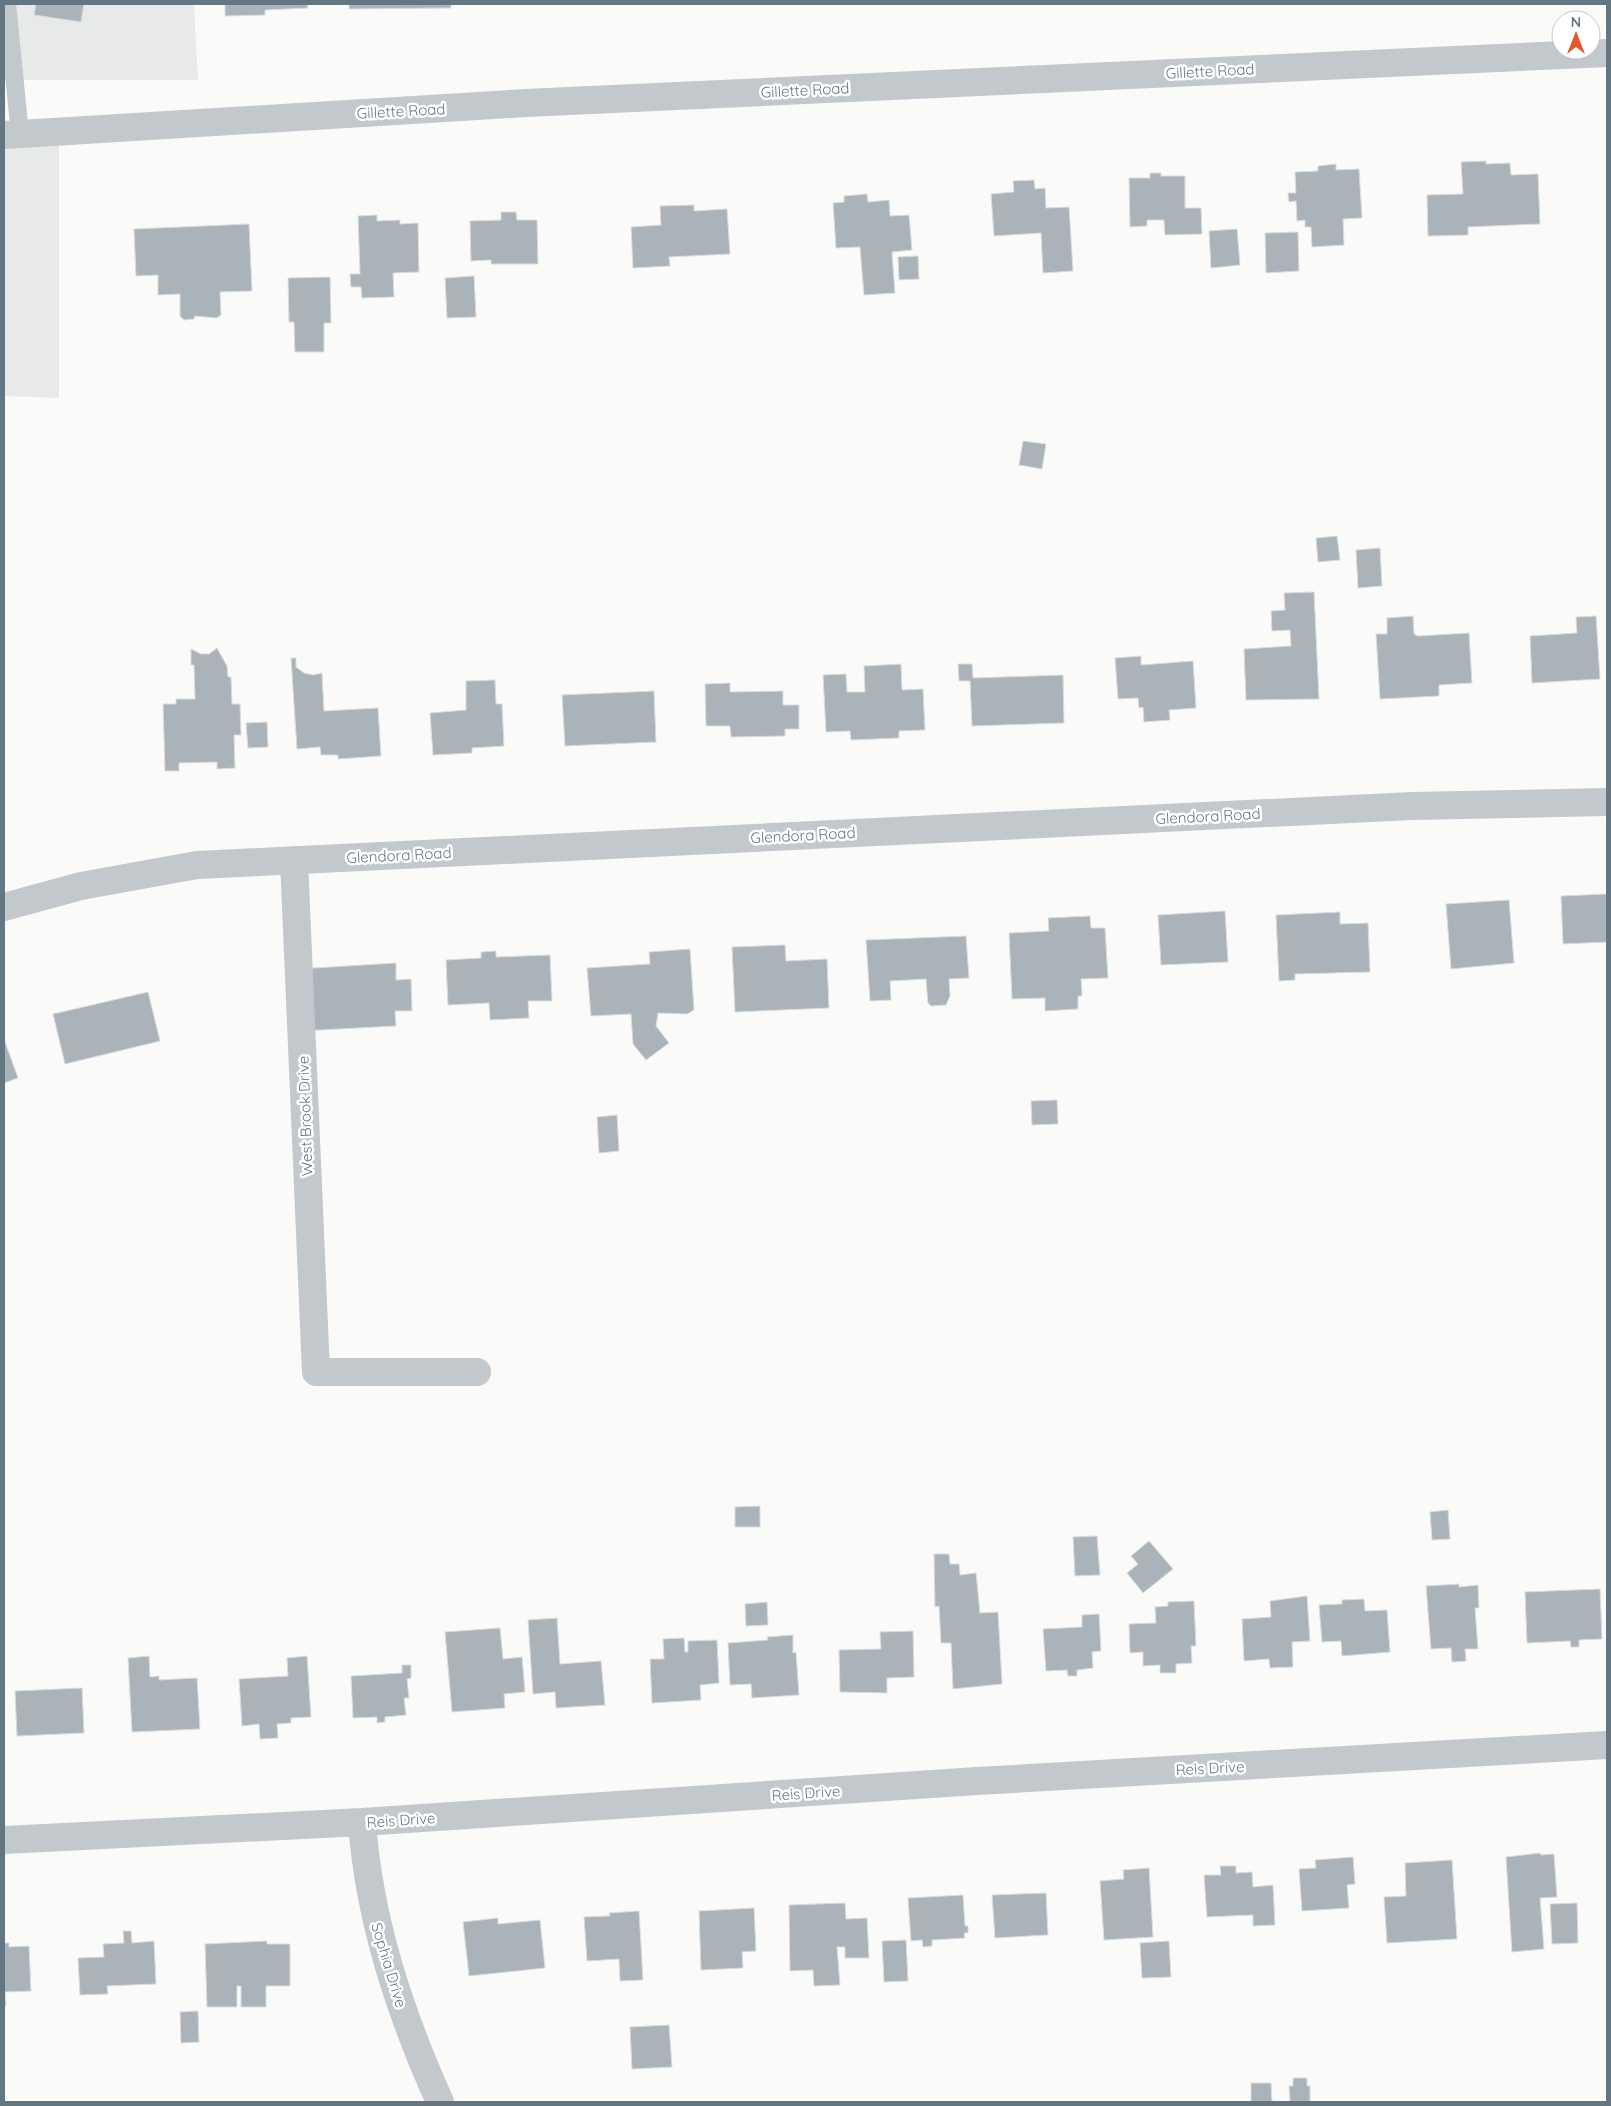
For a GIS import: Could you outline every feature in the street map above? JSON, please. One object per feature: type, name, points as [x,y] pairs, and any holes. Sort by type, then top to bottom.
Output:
[{"type":"street","name":"Gillette Road","points":[[12,134],[526,103],[1607,53]]},
{"type":"street","name":"Glendora Road","points":[[4,906],[80,886],[197,865],[1412,806],[1607,802]]},
{"type":"street","name":"West Brook Drive","points":[[294,860],[316,1372],[477,1372]]},
{"type":"street","name":"Reis Drive","points":[[4,1840],[362,1822],[987,1781],[1607,1745]]},
{"type":"street","name":"Sophia Drive","points":[[362,1822],[365,1867],[376,1923],[412,2039],[440,2102]]},
{"type":"lane","points":[[7,4],[12,134]]},
{"type":"shaded area","points":[[4,4],[194,4],[198,80],[4,80]]},
{"type":"shaded area","points":[[59,142],[59,398],[4,396],[4,146]]},
{"type":"building","points":[[36,4],[84,4],[81,22],[34,15]]},
{"type":"building","points":[[225,4],[307,4],[308,8],[265,10],[265,15],[225,16]]},
{"type":"building","points":[[349,4],[451,4],[451,8],[349,9]]},
{"type":"building","points":[[1486,161],[1486,164],[1510,163],[1511,175],[1538,174],[1540,224],[1468,227],[1468,235],[1428,236],[1427,195],[1463,194],[1461,162]]},
{"type":"building","points":[[1336,164],[1336,170],[1359,169],[1362,218],[1343,219],[1344,245],[1312,247],[1311,227],[1305,227],[1305,220],[1297,221],[1296,201],[1289,202],[1288,193],[1296,193],[1295,172],[1318,171],[1318,166]]},
{"type":"building","points":[[1150,173],[1161,173],[1161,176],[1185,176],[1185,208],[1201,208],[1202,234],[1165,235],[1164,220],[1147,220],[1147,226],[1130,227],[1129,178],[1150,178]]},
{"type":"building","points":[[1034,180],[1035,189],[1045,188],[1046,208],[1069,207],[1073,271],[1043,273],[1041,233],[994,236],[991,194],[1014,192],[1013,181]]},
{"type":"building","points":[[867,194],[868,202],[889,200],[890,216],[909,215],[912,250],[892,252],[895,293],[864,295],[860,247],[836,248],[833,203],[844,202],[844,196]]},
{"type":"building","points":[[694,205],[694,211],[727,209],[730,254],[669,257],[670,266],[633,268],[631,227],[661,225],[660,206]]},
{"type":"building","points":[[501,212],[516,212],[517,220],[537,220],[538,264],[491,264],[491,260],[471,261],[470,221],[501,220]]},
{"type":"building","points":[[377,215],[377,221],[400,220],[400,224],[418,223],[419,272],[393,273],[394,297],[362,298],[361,287],[351,287],[350,274],[360,274],[358,216]]},
{"type":"building","points":[[249,224],[252,291],[220,292],[221,315],[217,318],[195,316],[194,319],[184,320],[180,316],[180,294],[158,295],[158,275],[136,276],[134,229]]},
{"type":"building","points":[[1237,229],[1240,265],[1211,268],[1209,231]]},
{"type":"building","points":[[1298,232],[1299,271],[1266,273],[1265,233]]},
{"type":"building","points":[[918,256],[919,279],[899,280],[898,257]]},
{"type":"building","points":[[474,276],[476,317],[447,318],[445,278]]},
{"type":"building","points":[[330,277],[331,323],[324,323],[324,352],[295,352],[294,322],[289,322],[288,278]]},
{"type":"building","points":[[1023,441],[1046,444],[1042,469],[1019,465]]},
{"type":"building","points":[[1337,536],[1340,560],[1318,562],[1316,538]]},
{"type":"building","points":[[1380,548],[1382,586],[1358,588],[1356,550]]},
{"type":"building","points":[[1314,592],[1319,699],[1246,700],[1244,649],[1291,646],[1290,630],[1272,631],[1271,611],[1285,610],[1284,593]]},
{"type":"building","points":[[1413,616],[1414,634],[1418,636],[1469,633],[1472,683],[1439,685],[1439,696],[1380,699],[1376,634],[1387,634],[1387,618]]},
{"type":"building","points":[[1596,616],[1600,679],[1532,683],[1530,636],[1577,633],[1576,617]]},
{"type":"building","points":[[217,648],[227,666],[228,677],[231,677],[232,704],[240,704],[241,735],[234,735],[235,768],[217,769],[217,762],[179,763],[179,771],[165,771],[163,704],[176,704],[176,699],[195,699],[194,665],[191,665],[191,649],[201,654],[209,654]]},
{"type":"building","points":[[1141,656],[1141,665],[1193,661],[1196,708],[1169,710],[1170,720],[1144,722],[1143,707],[1139,708],[1138,698],[1118,699],[1115,658]]},
{"type":"building","points":[[291,658],[296,658],[296,667],[304,673],[313,675],[322,673],[324,711],[378,708],[381,756],[338,759],[338,755],[321,755],[320,747],[297,749]]},
{"type":"building","points":[[901,664],[902,690],[923,689],[925,730],[899,731],[899,738],[851,740],[850,731],[826,732],[823,675],[846,674],[847,692],[865,692],[864,666]]},
{"type":"building","points":[[958,664],[972,664],[973,678],[1063,675],[1064,723],[972,726],[970,681],[959,681]]},
{"type":"building","points":[[495,680],[496,704],[502,704],[504,746],[472,748],[472,753],[433,755],[430,713],[466,710],[466,681]]},
{"type":"building","points":[[730,683],[730,692],[783,691],[783,705],[799,705],[799,729],[785,729],[785,736],[731,737],[730,726],[706,726],[705,684]]},
{"type":"building","points":[[654,691],[656,742],[565,746],[562,695]]},
{"type":"building","points":[[267,722],[268,747],[248,748],[246,723]]},
{"type":"building","points":[[1607,894],[1607,942],[1563,944],[1561,896]]},
{"type":"building","points":[[1509,900],[1514,963],[1451,969],[1446,904]]},
{"type":"building","points":[[1225,911],[1228,962],[1161,965],[1158,915]]},
{"type":"building","points":[[1340,912],[1340,924],[1368,923],[1370,972],[1295,974],[1295,980],[1279,981],[1276,915]]},
{"type":"building","points":[[1090,916],[1091,928],[1105,928],[1108,978],[1081,979],[1082,996],[1078,996],[1078,1009],[1045,1011],[1045,998],[1012,999],[1009,933],[1049,931],[1048,918]]},
{"type":"building","points":[[966,936],[969,978],[949,979],[950,996],[946,1005],[931,1006],[928,1003],[926,979],[890,981],[891,1000],[870,1001],[866,940]]},
{"type":"building","points":[[785,945],[786,961],[827,959],[829,1008],[735,1012],[732,947]]},
{"type":"building","points":[[690,949],[694,1010],[687,1014],[658,1013],[656,1026],[669,1043],[646,1060],[633,1044],[631,1014],[591,1016],[587,968],[650,964],[649,952]]},
{"type":"building","points":[[496,951],[496,957],[550,955],[552,1001],[528,1001],[529,1018],[490,1020],[489,1003],[448,1005],[446,960],[481,958],[481,952]]},
{"type":"building","points":[[396,963],[396,980],[411,979],[412,1011],[395,1011],[396,1026],[301,1031],[298,969]]},
{"type":"building","points":[[148,992],[160,1041],[65,1064],[53,1014]]},
{"type":"building","points":[[4,1039],[18,1078],[4,1083]]},
{"type":"building","points":[[1057,1100],[1058,1124],[1032,1125],[1031,1101]]},
{"type":"building","points":[[617,1115],[619,1151],[599,1153],[597,1117]]},
{"type":"building","points":[[760,1506],[760,1527],[735,1527],[735,1507]]},
{"type":"building","points":[[1448,1510],[1450,1539],[1432,1540],[1430,1512]]},
{"type":"building","points":[[1097,1536],[1100,1575],[1075,1576],[1073,1537]]},
{"type":"building","points":[[1149,1541],[1173,1569],[1143,1593],[1127,1573],[1138,1564],[1131,1556]]},
{"type":"building","points":[[934,1554],[949,1554],[950,1564],[959,1564],[960,1575],[976,1573],[980,1613],[998,1612],[1002,1684],[953,1689],[951,1643],[941,1643],[939,1606],[935,1607]]},
{"type":"building","points":[[1459,1584],[1459,1587],[1478,1585],[1479,1608],[1475,1608],[1478,1649],[1465,1649],[1466,1661],[1452,1662],[1451,1648],[1431,1649],[1426,1586]]},
{"type":"building","points":[[1600,1589],[1602,1639],[1579,1640],[1579,1647],[1571,1647],[1570,1641],[1527,1643],[1525,1592]]},
{"type":"building","points":[[1307,1596],[1310,1641],[1292,1642],[1293,1667],[1270,1668],[1269,1659],[1244,1661],[1242,1619],[1271,1617],[1270,1601]]},
{"type":"building","points":[[1364,1599],[1365,1611],[1387,1610],[1390,1652],[1342,1656],[1341,1641],[1322,1642],[1319,1605],[1342,1604],[1342,1600]]},
{"type":"building","points":[[1194,1601],[1196,1646],[1191,1646],[1192,1663],[1176,1664],[1176,1673],[1160,1673],[1160,1665],[1143,1666],[1143,1652],[1130,1653],[1129,1624],[1156,1623],[1155,1607],[1168,1606],[1168,1602]]},
{"type":"building","points":[[767,1602],[768,1625],[746,1626],[745,1604]]},
{"type":"building","points":[[1099,1614],[1101,1651],[1092,1652],[1093,1668],[1077,1670],[1077,1676],[1068,1676],[1067,1670],[1046,1671],[1043,1629],[1082,1627],[1082,1615]]},
{"type":"building","points":[[557,1618],[560,1664],[601,1661],[605,1705],[556,1708],[555,1692],[533,1694],[528,1620]]},
{"type":"building","points":[[500,1628],[503,1659],[522,1657],[525,1692],[504,1694],[505,1708],[452,1712],[445,1632]]},
{"type":"building","points":[[913,1631],[914,1677],[887,1678],[887,1693],[840,1692],[839,1650],[881,1649],[880,1632]]},
{"type":"building","points":[[793,1635],[793,1653],[796,1652],[799,1695],[752,1698],[751,1684],[730,1685],[728,1643],[768,1640],[767,1637]]},
{"type":"building","points":[[684,1638],[685,1652],[688,1652],[688,1641],[717,1640],[719,1683],[700,1685],[701,1700],[652,1703],[650,1659],[664,1659],[663,1639]]},
{"type":"building","points":[[149,1656],[150,1677],[159,1676],[159,1680],[197,1678],[200,1729],[132,1732],[128,1658]]},
{"type":"building","points":[[307,1656],[311,1717],[291,1718],[291,1723],[277,1724],[278,1738],[260,1739],[259,1724],[242,1726],[239,1679],[288,1676],[287,1658]]},
{"type":"building","points":[[402,1665],[411,1665],[411,1678],[407,1679],[409,1698],[404,1698],[406,1715],[385,1717],[385,1722],[377,1723],[377,1717],[353,1718],[351,1676],[402,1673]]},
{"type":"building","points":[[82,1688],[84,1733],[17,1736],[15,1691]]},
{"type":"building","points":[[1540,1853],[1541,1855],[1554,1854],[1557,1897],[1540,1898],[1544,1949],[1512,1952],[1506,1857]]},
{"type":"building","points":[[1353,1857],[1355,1884],[1347,1885],[1349,1908],[1302,1911],[1299,1869],[1316,1868],[1315,1860]]},
{"type":"building","points":[[1452,1860],[1457,1939],[1387,1943],[1384,1897],[1406,1896],[1405,1863]]},
{"type":"building","points":[[1220,1866],[1236,1866],[1236,1873],[1252,1872],[1253,1887],[1273,1885],[1275,1925],[1253,1926],[1253,1915],[1207,1917],[1204,1875],[1221,1875]]},
{"type":"building","points":[[1149,1868],[1153,1937],[1104,1940],[1100,1881],[1124,1879],[1123,1870]]},
{"type":"building","points":[[1046,1893],[1048,1935],[995,1938],[992,1895]]},
{"type":"building","points":[[963,1895],[965,1926],[968,1926],[968,1933],[964,1933],[965,1938],[932,1940],[932,1946],[923,1947],[922,1940],[911,1941],[908,1898]]},
{"type":"building","points":[[845,1903],[846,1919],[867,1918],[869,1958],[845,1958],[845,1947],[837,1947],[840,1985],[814,1986],[813,1970],[790,1971],[789,1905]]},
{"type":"building","points":[[1577,1903],[1578,1943],[1552,1944],[1550,1904]]},
{"type":"building","points":[[754,1908],[756,1951],[742,1952],[743,1968],[701,1970],[699,1911]]},
{"type":"building","points":[[639,1911],[643,1980],[620,1981],[619,1959],[587,1961],[584,1917],[610,1916],[609,1913]]},
{"type":"building","points":[[498,1918],[498,1924],[540,1920],[545,1968],[469,1976],[463,1922]]},
{"type":"building","points":[[123,1931],[131,1931],[132,1943],[154,1941],[156,1984],[107,1986],[108,1994],[80,1995],[78,1958],[104,1957],[103,1944],[124,1943]]},
{"type":"building","points":[[906,1940],[908,1981],[884,1982],[882,1941]]},
{"type":"building","points":[[267,1941],[267,1944],[290,1944],[290,1986],[266,1986],[266,2007],[241,2007],[241,1986],[237,1986],[237,2007],[207,2007],[205,1944]]},
{"type":"building","points":[[1169,1941],[1171,1977],[1142,1978],[1140,1943]]},
{"type":"building","points":[[4,1943],[9,1943],[9,1947],[29,1946],[31,1991],[5,1992],[6,2006],[4,2006]]},
{"type":"building","points":[[198,2011],[199,2042],[181,2043],[180,2012]]},
{"type":"building","points":[[669,2025],[672,2067],[632,2069],[630,2027]]},
{"type":"building","points":[[1293,2078],[1307,2078],[1307,2086],[1310,2086],[1310,2102],[1290,2102],[1289,2086],[1293,2086]]},
{"type":"building","points":[[1251,2083],[1271,2083],[1272,2102],[1251,2102]]}]
